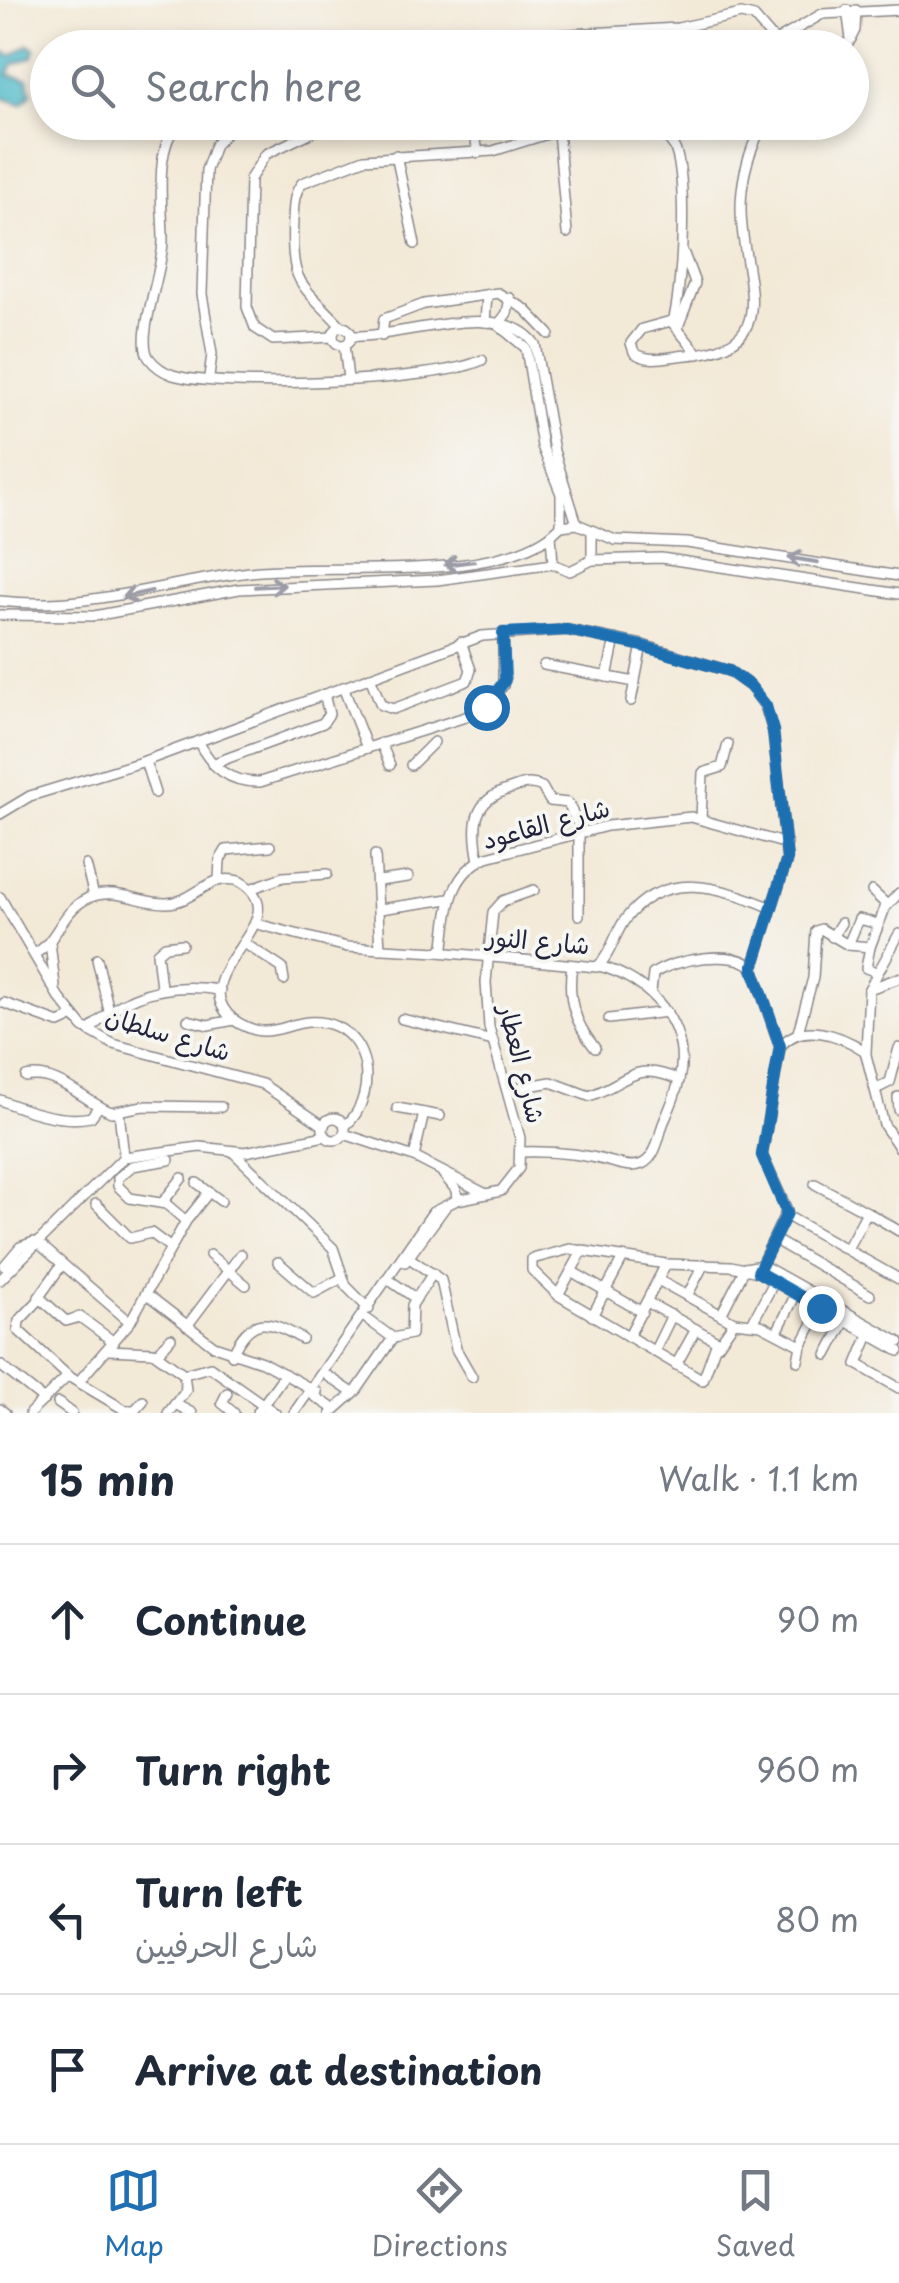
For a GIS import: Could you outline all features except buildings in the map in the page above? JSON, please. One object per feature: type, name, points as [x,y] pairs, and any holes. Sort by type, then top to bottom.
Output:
[{"type":"street","points":[[791,30],[814,17],[851,10],[899,10]]},
{"type":"street","points":[[850,30],[851,10]]},
{"type":"street","points":[[642,30],[678,28],[740,14],[754,17],[765,30]]},
{"type":"street","points":[[169,140],[164,150],[162,267],[143,340],[148,355],[159,368],[181,376],[348,379],[443,373],[482,360]]},
{"type":"street","points":[[209,377],[212,354],[202,294],[206,170],[220,140]]},
{"type":"street","points":[[291,140],[254,168],[248,186],[246,301],[252,324],[273,340],[333,337],[348,341],[485,322],[498,325],[531,346],[547,465],[562,494],[561,526]]},
{"type":"street","points":[[476,140],[478,153]]},
{"type":"street","points":[[348,379],[348,341],[342,327],[295,274],[295,193],[306,180],[342,165],[396,156],[478,153],[525,140]]},
{"type":"street","points":[[559,140],[567,233]]},
{"type":"street","points":[[667,140],[678,154],[684,254],[695,283],[677,328],[672,356]]},
{"type":"street","points":[[677,328],[642,329],[631,346],[646,359],[698,354],[731,344],[751,318],[753,292],[741,202],[749,156],[757,140]]},
{"type":"street","points":[[396,156],[415,244]]},
{"type":"street","points":[[382,336],[384,319],[404,310],[498,293],[510,298],[549,334]]},
{"type":"street","points":[[485,322],[488,295]]},
{"type":"street","points":[[498,325],[507,313],[510,298]]},
{"type":"street","points":[[333,337],[342,327]]},
{"type":"street","points":[[677,328],[698,354]]},
{"type":"street","points":[[540,406],[578,524]]},
{"type":"street","points":[[0,601],[104,600],[272,570],[457,563],[522,552],[561,526],[578,524],[616,540],[663,542],[899,576]]},
{"type":"street","points":[[592,532],[592,560]]},
{"type":"street","points":[[551,535],[552,564]]},
{"type":"street","points":[[661,558],[663,542]]},
{"type":"street","points":[[0,615],[94,616],[238,589],[437,580],[552,564],[570,571],[592,560],[661,558],[899,594]]},
{"type":"street","points":[[0,814],[30,796],[145,761],[462,642],[503,633],[567,630],[615,639],[729,671],[756,692],[771,722],[786,844],[785,875],[753,968],[780,1046],[762,1146],[787,1216],[899,1279]]},
{"type":"street","points":[[198,741],[212,764],[234,778],[260,782],[469,717],[496,698],[506,673],[503,633]]},
{"type":"street","points":[[607,677],[615,639]]},
{"type":"street","points":[[370,676],[381,705],[397,708],[466,681],[471,670],[462,642]]},
{"type":"street","points":[[631,701],[642,646]]},
{"type":"street","points":[[544,664],[635,682]]},
{"type":"street","points":[[343,687],[368,748]]},
{"type":"street","points":[[212,764],[326,720],[329,711],[324,694]]},
{"type":"street","points":[[253,722],[262,744]]},
{"type":"street","points":[[410,765],[438,745],[421,730]]},
{"type":"street","points":[[380,744],[390,765]]},
{"type":"street","points":[[701,818],[702,773],[722,767],[728,744]]},
{"type":"street","points":[[145,761],[155,793]]},
{"type":"street","points":[[479,861],[474,839],[478,810],[495,793],[530,783],[542,787],[550,801],[568,803],[581,833],[579,915]]},
{"type":"street","name":"شارع القاعود","points":[[438,952],[444,946],[449,900],[479,861],[632,823],[701,818],[786,844]]},
{"type":"street","points":[[219,879],[226,850],[270,846]]},
{"type":"street","points":[[375,855],[380,949]]},
{"type":"street","points":[[86,865],[94,896]]},
{"type":"street","points":[[250,888],[283,877],[327,874]]},
{"type":"street","points":[[379,881],[408,877]]},
{"type":"street","points":[[34,954],[50,940],[66,915],[94,896],[120,894],[173,902],[219,879],[239,881],[250,888],[257,902],[257,924],[224,970],[220,990],[234,1020]]},
{"type":"street","name":"شارع النور","points":[[438,952],[600,966],[626,919],[644,902],[666,890],[691,885],[716,887],[772,908]]},
{"type":"street","name":"شارع العطار","points":[[486,1194],[510,1185],[521,1152],[486,1014],[488,957],[496,906],[534,890]]},
{"type":"street","points":[[872,892],[886,905]]},
{"type":"street","points":[[876,972],[866,968],[870,947],[886,905],[899,893]]},
{"type":"street","name":"شارع سلطان","points":[[0,897],[58,996],[72,1017],[89,1031],[141,1052],[262,1084],[324,1131]]},
{"type":"street","points":[[380,909],[449,900]]},
{"type":"street","points":[[848,945],[859,919],[878,924]]},
{"type":"street","points":[[832,936],[841,923]]},
{"type":"street","points":[[257,924],[316,942],[438,952]]},
{"type":"street","points":[[780,1046],[798,1032],[813,978],[816,931],[822,929],[848,945],[870,947]]},
{"type":"street","points":[[899,934],[868,990],[866,1053],[890,1137],[899,1147]]},
{"type":"street","points":[[50,940],[58,996]]},
{"type":"street","points":[[244,942],[282,968],[284,980]]},
{"type":"street","points":[[161,988],[157,953],[165,946],[182,944]]},
{"type":"street","points":[[651,992],[653,974],[676,963],[736,958],[753,968]]},
{"type":"street","points":[[97,959],[109,1010]]},
{"type":"street","points":[[572,965],[570,1001],[584,1034],[595,1048]]},
{"type":"street","points":[[521,1152],[570,1152],[623,1165],[642,1164],[653,1152],[679,1080],[678,1038],[667,1012],[651,992],[627,976],[600,966]]},
{"type":"street","points":[[868,990],[899,978]]},
{"type":"street","points":[[89,1031],[109,1010],[161,988],[183,985],[220,990]]},
{"type":"street","points":[[4,1003],[59,1023],[72,1017]]},
{"type":"street","points":[[609,1020],[667,1012]]},
{"type":"street","points":[[402,1018],[492,1041]]},
{"type":"street","points":[[188,1020],[208,1025],[234,1020],[262,1032],[322,1022],[350,1036],[362,1052],[366,1081],[362,1103],[336,1140],[324,1131]]},
{"type":"street","points":[[798,1032],[838,1038],[866,1053]]},
{"type":"street","points":[[876,1089],[890,1082],[899,1048]]},
{"type":"street","points":[[507,1090],[551,1082],[589,1096],[638,1072],[679,1080]]},
{"type":"street","points":[[26,1076],[34,1075],[82,1093],[98,1106],[119,1112],[138,1106],[221,1108]]},
{"type":"street","points":[[898,1098],[899,1110]]},
{"type":"street","points":[[0,1100],[33,1113],[85,1119],[98,1106]]},
{"type":"street","points":[[397,1108],[440,1116]]},
{"type":"street","points":[[119,1112],[124,1157]]},
{"type":"street","points":[[414,1157],[424,1113]]},
{"type":"street","points":[[0,1280],[124,1157],[200,1147],[233,1152],[324,1131],[336,1118],[345,1130],[414,1157],[486,1194]]},
{"type":"street","points":[[890,1137],[899,1130]]},
{"type":"street","points":[[233,1152],[333,1248],[350,1293],[393,1338]]},
{"type":"street","points":[[169,1160],[132,1166],[118,1178],[120,1191],[130,1198],[162,1202],[186,1221]]},
{"type":"street","points":[[315,1392],[408,1257],[452,1202],[456,1190],[438,1168]]},
{"type":"street","points":[[162,1202],[182,1178]]},
{"type":"street","points":[[197,1183],[221,1202]]},
{"type":"street","points":[[815,1184],[899,1230]]},
{"type":"street","points":[[80,1380],[130,1322],[186,1221],[209,1192]]},
{"type":"street","points":[[298,1413],[328,1376],[428,1218],[452,1202],[486,1194]]},
{"type":"street","points":[[96,1204],[130,1238],[151,1233],[171,1248]]},
{"type":"street","points":[[847,1248],[866,1212]]},
{"type":"street","points":[[760,1268],[787,1216]]},
{"type":"street","points":[[775,1240],[870,1295]]},
{"type":"street","points":[[37,1242],[130,1322]]},
{"type":"street","points":[[0,1272],[20,1247],[37,1242]]},
{"type":"street","points":[[734,1322],[718,1345],[703,1380],[558,1295],[532,1270],[532,1259],[557,1250],[583,1250],[666,1264],[760,1268],[898,1338]]},
{"type":"street","points":[[558,1295],[583,1250]]},
{"type":"street","points":[[186,1326],[242,1254]]},
{"type":"street","points":[[210,1255],[246,1285]]},
{"type":"street","points":[[408,1257],[434,1273],[442,1283],[456,1349],[472,1378]]},
{"type":"street","points":[[592,1316],[623,1258]]},
{"type":"street","points":[[278,1262],[314,1293],[342,1278]]},
{"type":"street","points":[[628,1337],[666,1264]]},
{"type":"street","points":[[684,1322],[704,1264]]},
{"type":"street","points":[[61,1266],[38,1292],[40,1299],[66,1321],[80,1317],[111,1346],[157,1354],[184,1374],[188,1384],[172,1409],[192,1413]]},
{"type":"street","points":[[722,1314],[745,1268]]},
{"type":"street","points":[[760,1268],[774,1282],[899,1351]]},
{"type":"street","points":[[571,1272],[642,1312]]},
{"type":"street","points":[[148,1295],[186,1326],[232,1354],[285,1374],[315,1392],[333,1411],[353,1393],[393,1338],[412,1331],[415,1298],[434,1273]]},
{"type":"street","points":[[658,1280],[734,1322],[752,1323],[801,1346]]},
{"type":"street","points":[[392,1282],[415,1298]]},
{"type":"street","points":[[752,1323],[774,1282]]},
{"type":"street","points":[[777,1332],[796,1294]]},
{"type":"street","points":[[40,1299],[19,1322],[18,1330],[68,1376],[125,1410],[135,1410],[143,1401]]},
{"type":"street","points":[[647,1302],[718,1345]]},
{"type":"street","points":[[798,1361],[801,1346],[821,1308]]},
{"type":"street","points":[[654,1352],[672,1315]]},
{"type":"street","points":[[827,1355],[845,1321]]},
{"type":"street","points":[[232,1354],[242,1333],[262,1323],[280,1326],[302,1339]]},
{"type":"street","points":[[676,1365],[696,1329]]},
{"type":"street","points":[[869,1334],[858,1364],[899,1388]]},
{"type":"street","points":[[157,1354],[170,1338]]},
{"type":"street","points":[[0,1365],[44,1400]]},
{"type":"street","points":[[184,1374],[210,1368],[260,1409],[275,1413]]},
{"type":"street","points":[[260,1409],[285,1374]]},
{"type":"street","points":[[30,1413],[68,1376]]},
{"type":"street","points":[[328,1376],[353,1393]]},
{"type":"street","points":[[227,1393],[222,1403],[234,1413]]},
{"type":"street","points":[[58,1403],[72,1413]]},
{"type":"water","points":[[30,46],[30,58],[13,64],[8,75],[28,79],[30,95],[22,104],[0,97],[0,50],[11,56]]},
{"type":"route","points":[[486,707],[505,680],[503,633],[526,630],[592,633],[721,668],[744,680],[766,706],[773,731],[787,859],[783,883],[753,968],[780,1046],[762,1155],[787,1213],[758,1272],[821,1308]]}]
